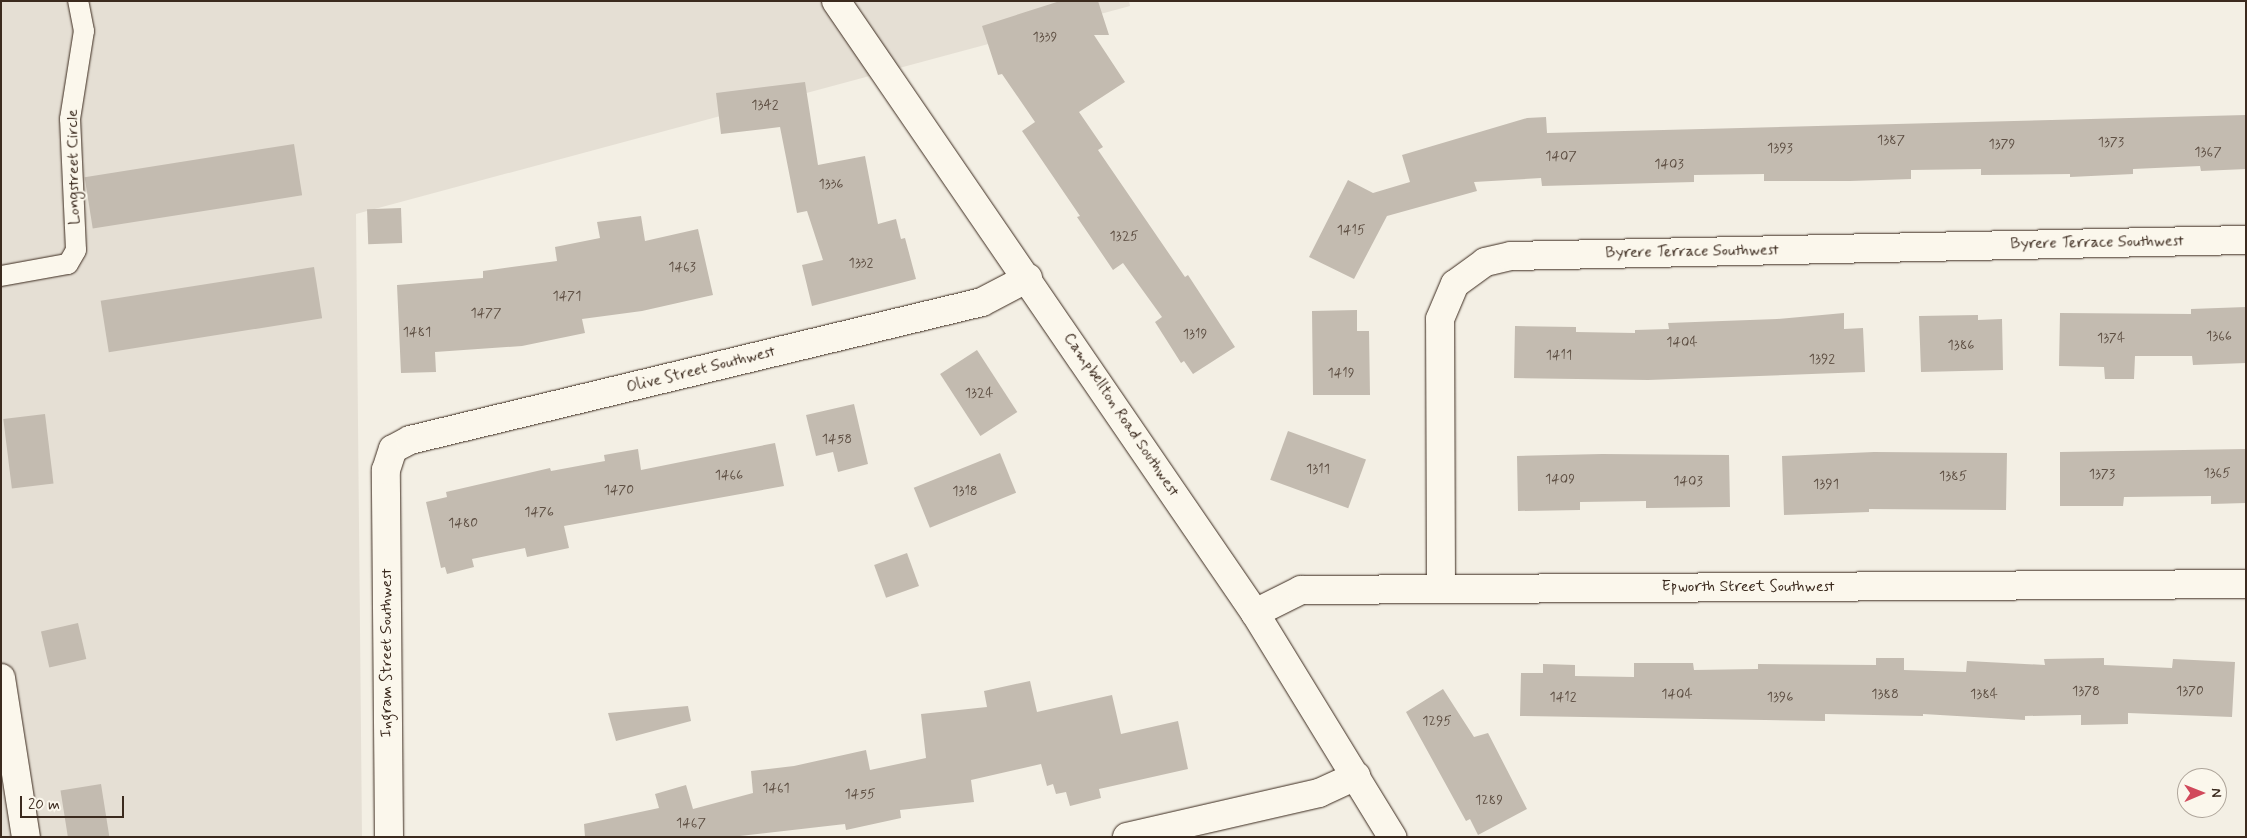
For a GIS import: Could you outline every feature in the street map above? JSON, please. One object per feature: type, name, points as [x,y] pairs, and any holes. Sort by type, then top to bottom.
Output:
[{"type":"street","name":"Campbellton Road Southwest","points":[[836,1],[1028,278],[1255,613],[1392,837]]},
{"type":"street","name":"Byrere Terrace Southwest","points":[[1441,589],[1440,319],[1455,284],[1485,262],[1510,256],[2246,240]]},
{"type":"street","name":"Olive Street Southwest","points":[[386,470],[393,449],[410,440],[982,302],[1028,278]]},
{"type":"street","name":"Ingram Street Southwest","points":[[386,470],[388,837]]},
{"type":"street","name":"Epworth Street Southwest","points":[[1255,613],[1302,590],[2246,584]]},
{"type":"street","points":[[1,678],[26,837]]},
{"type":"street","points":[[1127,837],[1319,793],[1356,776]]},
{"type":"lane","name":"Longstreet Circle","points":[[1,276],[68,264],[76,250],[70,119],[84,31],[78,1]]},
{"type":"shaded area","points":[[1,1],[1129,1],[1130,6],[356,214],[362,837],[1,837]]},
{"type":"building","points":[[1060,1],[1098,1],[1109,35],[1094,35],[1125,82],[1079,112],[1103,147],[1098,150],[1185,277],[1188,275],[1235,347],[1193,374],[1184,361],[1181,363],[1155,322],[1162,317],[1123,263],[1113,270],[1077,217],[1080,216],[1022,131],[1035,122],[1002,74],[998,75],[982,26]]},
{"type":"building","points":[[805,82],[818,165],[865,156],[878,224],[896,219],[901,239],[905,238],[916,279],[812,306],[802,265],[823,260],[807,211],[797,213],[780,127],[721,134],[716,93]]},
{"type":"building","points":[[2246,115],[2246,169],[2201,171],[2200,166],[2133,169],[2133,174],[2070,177],[2070,174],[1981,175],[1981,169],[1911,170],[1911,179],[1850,181],[1764,181],[1764,174],[1694,175],[1694,182],[1542,186],[1541,178],[1474,182],[1477,191],[1387,216],[1354,279],[1309,257],[1348,180],[1373,193],[1410,182],[1402,155],[1527,118],[1546,117],[1547,133]]},
{"type":"building","points":[[294,144],[302,195],[93,229],[85,177]]},
{"type":"building","points":[[401,208],[402,243],[368,244],[367,209]]},
{"type":"building","points":[[641,216],[645,241],[698,229],[713,295],[642,311],[582,319],[585,333],[522,346],[435,352],[436,372],[401,373],[397,285],[483,278],[483,271],[557,261],[555,247],[600,238],[597,222]]},
{"type":"building","points":[[314,267],[322,318],[109,352],[101,301]]},
{"type":"building","points":[[2246,307],[2246,363],[2193,365],[2192,356],[2135,356],[2134,379],[2105,379],[2104,367],[2059,366],[2060,313],[2191,314],[2191,309]]},
{"type":"building","points":[[1357,310],[1357,331],[1369,331],[1370,395],[1313,395],[1312,311]]},
{"type":"building","points":[[1844,313],[1844,329],[1863,328],[1865,372],[1648,380],[1514,378],[1515,326],[1576,327],[1576,332],[1635,333],[1635,330],[1669,329],[1668,323],[1777,319]]},
{"type":"building","points":[[1978,315],[1978,320],[2002,319],[2003,370],[1921,372],[1919,316]]},
{"type":"building","points":[[977,350],[1017,412],[980,436],[940,374]]},
{"type":"building","points":[[854,404],[868,464],[838,472],[833,452],[816,456],[806,415]]},
{"type":"building","points":[[45,414],[54,483],[12,489],[3,419]]},
{"type":"building","points":[[1288,431],[1366,459],[1348,508],[1270,480]]},
{"type":"building","points":[[775,443],[784,486],[564,526],[569,548],[527,557],[525,548],[472,559],[474,567],[447,574],[445,567],[441,568],[426,502],[447,497],[446,492],[550,468],[551,471],[605,461],[604,455],[638,449],[641,470]]},
{"type":"building","points":[[2246,449],[2246,503],[2211,504],[2211,496],[2124,497],[2123,506],[2060,506],[2060,452]]},
{"type":"building","points":[[1874,452],[2007,453],[2006,510],[1869,509],[1869,512],[1784,515],[1782,456]]},
{"type":"building","points":[[1000,453],[1016,493],[930,528],[914,488]]},
{"type":"building","points":[[1602,454],[1729,455],[1730,507],[1646,508],[1646,501],[1580,502],[1580,510],[1518,511],[1517,456]]},
{"type":"building","points":[[907,553],[919,586],[886,598],[874,565]]},
{"type":"building","points":[[78,623],[86,659],[49,668],[41,632]]},
{"type":"building","points":[[1876,658],[1904,658],[1904,670],[1966,672],[1967,661],[2045,665],[2044,659],[2104,658],[2104,665],[2172,668],[2173,659],[2235,662],[2232,717],[2128,713],[2128,724],[2081,725],[2081,715],[2025,716],[2025,720],[1923,714],[1923,716],[1825,714],[1825,721],[1520,716],[1521,673],[1543,673],[1543,664],[1575,665],[1575,676],[1634,677],[1634,663],[1693,663],[1694,670],[1758,669],[1758,664],[1876,665]]},
{"type":"building","points":[[1030,681],[1037,712],[1112,695],[1121,734],[1178,721],[1188,769],[1099,789],[1101,798],[1070,806],[1066,792],[1056,794],[1053,784],[1047,786],[1041,764],[971,780],[974,802],[900,810],[901,818],[846,830],[845,824],[731,837],[585,837],[584,824],[659,808],[655,794],[686,785],[693,809],[753,793],[751,771],[794,766],[866,750],[870,770],[926,758],[921,714],[987,707],[984,691]]},
{"type":"building","points":[[1443,689],[1474,737],[1488,733],[1527,809],[1478,835],[1470,819],[1466,821],[1406,712]]},
{"type":"building","points":[[688,706],[691,721],[616,741],[608,713]]},
{"type":"building","points":[[101,784],[109,837],[68,837],[61,790]]}]
